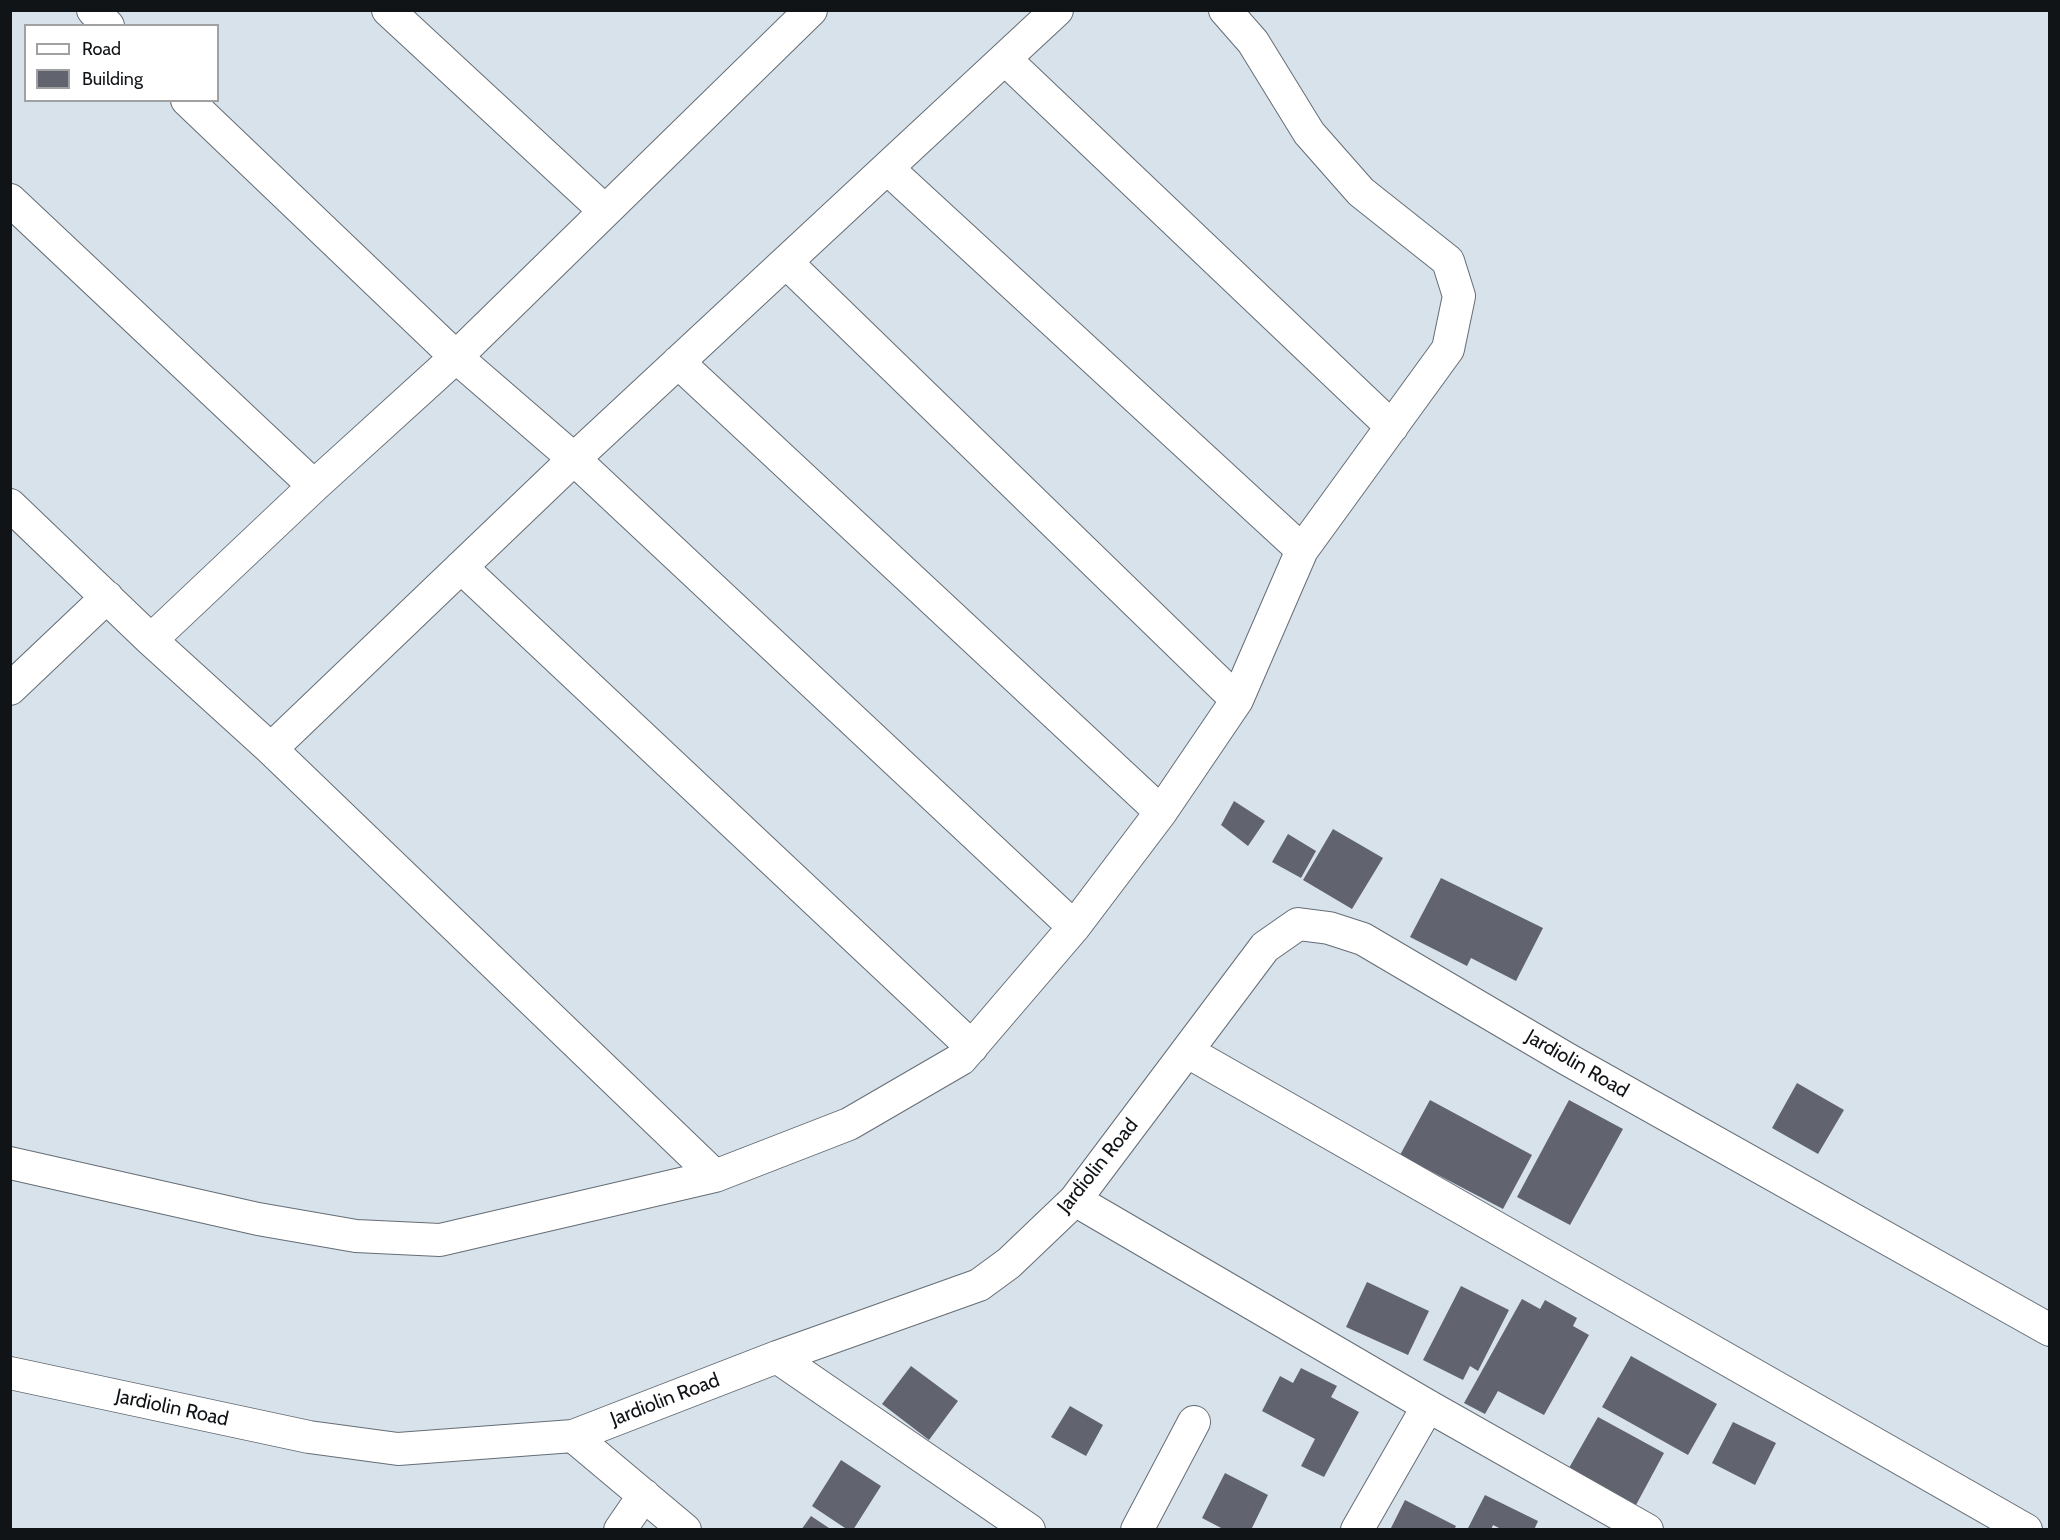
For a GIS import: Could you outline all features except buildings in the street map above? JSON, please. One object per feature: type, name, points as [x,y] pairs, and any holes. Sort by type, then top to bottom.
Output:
[{"type":"street","points":[[93,10],[106,24]]},
{"type":"street","points":[[387,10],[605,211]]},
{"type":"street","points":[[151,640],[314,486],[456,357],[811,10]]},
{"type":"street","points":[[271,749],[574,459],[1057,10]]},
{"type":"street","points":[[10,1163],[269,1221],[356,1236],[440,1240],[715,1176],[849,1124],[961,1059],[1074,927],[1161,812],[1237,700],[1302,550],[1448,349],[1459,296],[1448,261],[1361,192],[1309,133],[1253,42],[1225,10]]},
{"type":"street","points":[[1005,59],[1392,428]]},
{"type":"street","points":[[189,102],[456,357],[574,459],[1074,927]]},
{"type":"street","points":[[887,168],[1302,550]]},
{"type":"street","points":[[10,200],[314,486]]},
{"type":"street","points":[[786,262],[1237,700]]},
{"type":"street","points":[[678,362],[1161,812]]},
{"type":"street","points":[[10,505],[151,640],[271,749],[715,1176]]},
{"type":"street","points":[[460,567],[972,1047]]},
{"type":"street","points":[[10,688],[107,597]]},
{"type":"street","name":"Jardiolin Road","points":[[10,1374],[309,1437],[398,1449],[573,1436],[777,1357],[979,1286],[1009,1263],[1075,1200],[1265,948],[1298,924],[1329,928],[1363,939],[1567,1059],[2049,1330]]},
{"type":"street","points":[[1188,1052],[2026,1530]]},
{"type":"street","points":[[1075,1200],[1428,1407],[1647,1530]]},
{"type":"street","points":[[777,1357],[1029,1530]]},
{"type":"street","points":[[1357,1530],[1428,1407]]},
{"type":"street","points":[[1137,1530],[1194,1422]]},
{"type":"street","points":[[573,1436],[686,1530]]},
{"type":"street","points":[[620,1530],[645,1495]]}]
